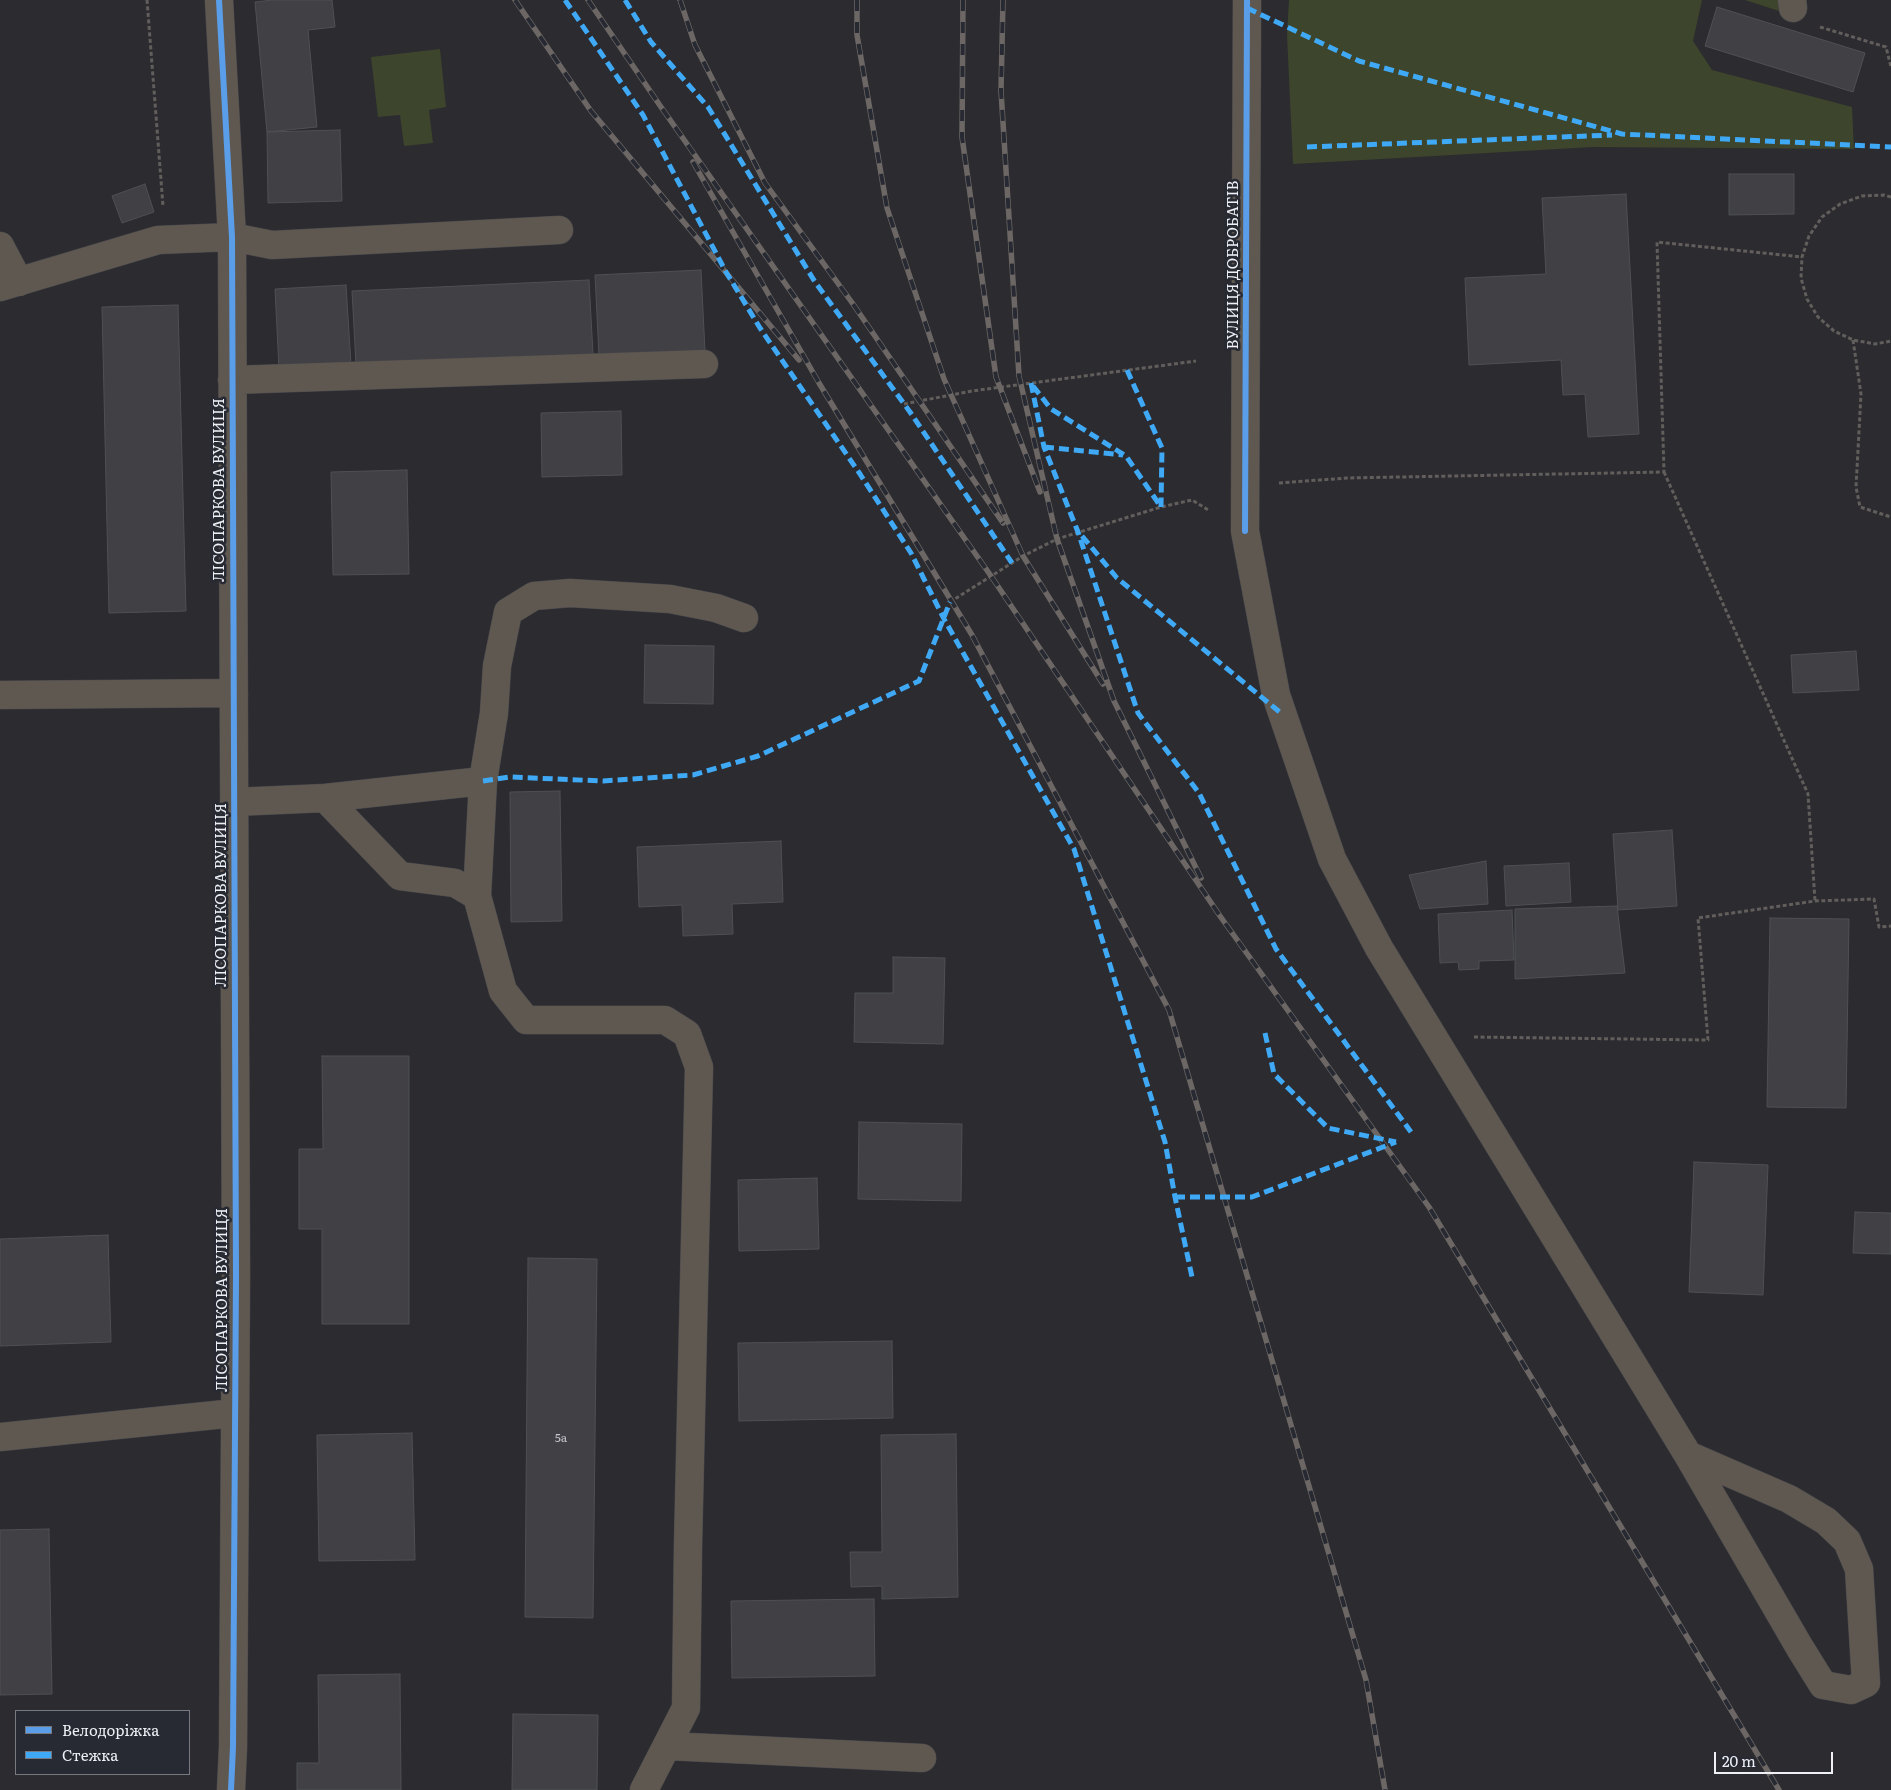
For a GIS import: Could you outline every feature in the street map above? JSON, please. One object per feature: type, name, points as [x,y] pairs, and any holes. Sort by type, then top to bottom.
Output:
[{"type":"street","name":"ЛІСОПАРКОВА ВУЛИЦЯ","points":[[219,0],[232,237],[235,1413],[231,1790]]},
{"type":"street","name":"ВУЛИЦЯ ДОБРОБАТІВ","points":[[1248,0],[1245,531],[1276,695],[1332,859],[1379,948],[1688,1455],[1800,1648],[1823,1684],[1851,1690],[1866,1683],[1859,1569],[1847,1541],[1826,1521],[1789,1499],[1688,1455]]},
{"type":"street","points":[[0,246],[10,284],[158,240],[232,237],[272,245],[559,230]]},
{"type":"street","points":[[232,380],[704,364]]},
{"type":"street","points":[[644,1790],[686,1708],[699,1067],[687,1034],[665,1020],[526,1020],[503,991],[477,896],[483,781],[494,713],[497,666],[508,612],[534,596],[570,593],[670,599],[716,608],[744,618]]},
{"type":"street","points":[[0,696],[234,693]]},
{"type":"street","points":[[234,802],[325,798],[483,781]]},
{"type":"street","points":[[325,798],[400,876],[455,882],[477,896]]},
{"type":"street","points":[[0,1436],[235,1413]]},
{"type":"street","points":[[667,1746],[922,1758]]},
{"type":"path","points":[[148,0],[166,240]]},
{"type":"path","points":[[1792,4],[1809,23],[1886,47],[1891,67]]},
{"type":"path","points":[[1891,197],[1884,195],[1862,196],[1840,204],[1822,217],[1809,236],[1802,257],[1801,278],[1807,299],[1818,317],[1834,331],[1853,340],[1875,344],[1891,341]]},
{"type":"path","points":[[1802,257],[1657,242],[1664,472],[1808,794],[1815,901]]},
{"type":"path","points":[[1853,340],[1861,394],[1856,487],[1860,508],[1891,517]]},
{"type":"path","points":[[904,404],[972,391],[1196,362]]},
{"type":"path","points":[[1246,486],[1347,478],[1664,472]]},
{"type":"path","points":[[950,602],[1018,559],[1056,539],[1161,507],[1192,500],[1245,531]]},
{"type":"path","points":[[1432,1037],[1708,1040],[1698,918],[1815,901],[1874,899],[1879,927],[1891,926]]},
{"type":"green space","points":[[1289,0],[1702,0],[1693,41],[1712,70],[1852,107],[1854,149],[1593,147],[1293,164],[1287,35]]},
{"type":"green space","points":[[1745,0],[1778,0],[1779,11]]},
{"type":"green space","points":[[440,49],[446,107],[429,110],[433,143],[404,146],[400,115],[378,117],[371,57]]},
{"type":"building","points":[[272,0],[332,0],[335,27],[308,30],[317,127],[267,132],[255,2]]},
{"type":"building","points":[[1717,7],[1865,53],[1853,92],[1705,46]]},
{"type":"building","points":[[340,130],[342,201],[268,203],[267,132]]},
{"type":"building","points":[[1729,174],[1794,174],[1794,214],[1729,215]]},
{"type":"building","points":[[145,184],[154,212],[122,223],[112,196]]},
{"type":"building","points":[[1626,194],[1639,434],[1588,437],[1585,394],[1563,395],[1561,360],[1469,365],[1465,278],[1546,274],[1542,198]]},
{"type":"building","points":[[701,270],[705,351],[599,356],[595,275]]},
{"type":"building","points":[[589,280],[593,354],[356,365],[352,291]]},
{"type":"building","points":[[346,285],[351,365],[279,369],[275,289]]},
{"type":"building","points":[[178,305],[186,611],[109,613],[102,307]]},
{"type":"building","points":[[621,411],[622,475],[542,477],[541,413]]},
{"type":"building","points":[[407,470],[409,574],[333,575],[331,472]]},
{"type":"building","points":[[645,645],[714,646],[713,704],[644,703]]},
{"type":"building","points":[[1856,651],[1859,690],[1793,693],[1791,655]]},
{"type":"building","points":[[560,791],[562,921],[511,922],[510,792]]},
{"type":"building","points":[[1672,830],[1677,906],[1618,910],[1613,834]]},
{"type":"building","points":[[781,841],[783,902],[732,904],[733,934],[683,936],[682,905],[639,907],[637,847]]},
{"type":"building","points":[[1486,861],[1488,904],[1420,909],[1409,875]]},
{"type":"building","points":[[1569,863],[1571,902],[1506,906],[1504,866]]},
{"type":"building","points":[[1617,906],[1625,973],[1515,979],[1515,909]]},
{"type":"building","points":[[1512,910],[1514,960],[1479,961],[1479,969],[1459,970],[1458,962],[1440,963],[1438,914]]},
{"type":"building","points":[[1770,918],[1849,919],[1846,1108],[1767,1107]]},
{"type":"building","points":[[893,957],[945,958],[943,1044],[854,1042],[855,993],[893,993]]},
{"type":"building","points":[[322,1056],[409,1056],[409,1324],[322,1324],[322,1229],[299,1229],[299,1149],[323,1149]]},
{"type":"building","points":[[859,1122],[962,1124],[961,1201],[858,1199]]},
{"type":"building","points":[[1694,1162],[1768,1165],[1763,1295],[1689,1292]]},
{"type":"building","points":[[817,1178],[819,1249],[739,1251],[738,1180]]},
{"type":"building","points":[[1855,1212],[1891,1213],[1891,1254],[1853,1253]]},
{"type":"building","points":[[108,1235],[111,1342],[0,1346],[0,1239]]},
{"type":"building","points":[[528,1258],[597,1259],[593,1618],[525,1617]]},
{"type":"building","points":[[892,1341],[893,1418],[739,1421],[738,1343]]},
{"type":"building","points":[[412,1433],[415,1560],[319,1561],[317,1435]]},
{"type":"building","points":[[956,1434],[958,1597],[882,1599],[882,1586],[851,1587],[850,1552],[882,1552],[881,1435]]},
{"type":"building","points":[[49,1529],[52,1694],[0,1695],[0,1530]]},
{"type":"building","points":[[874,1599],[875,1676],[732,1678],[731,1601]]},
{"type":"building","points":[[400,1674],[401,1790],[297,1790],[297,1763],[319,1763],[318,1675]]},
{"type":"building","points":[[513,1714],[598,1715],[597,1790],[512,1790]]},
{"type":"railway","points":[[515,0],[591,111],[799,360]]},
{"type":"railway","points":[[588,0],[661,107],[991,576],[1220,916],[1429,1207],[1779,1790]]},
{"type":"railway","points":[[680,0],[695,45],[765,183],[853,304],[1003,523]]},
{"type":"railway","points":[[857,0],[857,35],[887,208],[944,379],[1023,556],[1103,684]]},
{"type":"railway","points":[[963,0],[962,137],[996,377],[1040,492]]},
{"type":"railway","points":[[1003,0],[1001,91],[1019,376],[1057,539],[1114,701],[1201,878]]},
{"type":"railway","points":[[693,162],[819,383],[972,635],[1169,1010],[1366,1680],[1385,1790]]},
{"type":"marked path","points":[[565,0],[643,115],[726,272],[760,328],[860,474],[911,553],[944,619],[1074,849],[1165,1142],[1192,1277]]},
{"type":"marked path","points":[[625,0],[651,42],[708,107],[815,282],[910,412],[1012,563]]},
{"type":"marked path","points":[[1247,8],[1359,61],[1622,134],[1891,147]]},
{"type":"marked path","points":[[1307,147],[1612,135]]},
{"type":"marked path","points":[[1127,370],[1162,448],[1161,507]]},
{"type":"marked path","points":[[1031,383],[1044,447],[1078,532],[1138,713],[1199,793],[1276,949],[1411,1132]]},
{"type":"marked path","points":[[1033,386],[1051,409],[1126,456],[1161,507]]},
{"type":"marked path","points":[[1044,447],[1123,455]]},
{"type":"marked path","points":[[1082,536],[1117,578],[1282,714]]},
{"type":"marked path","points":[[483,781],[510,777],[603,781],[693,775],[758,756],[919,681],[950,602]]},
{"type":"marked path","points":[[1265,1033],[1274,1074],[1328,1128],[1396,1142]]},
{"type":"marked path","points":[[1175,1197],[1252,1197],[1396,1142]]},
{"type":"cycle path","points":[[219,0],[232,237],[236,1275],[233,1747],[231,1790]]},
{"type":"cycle path","points":[[1245,531],[1247,0]]}]
